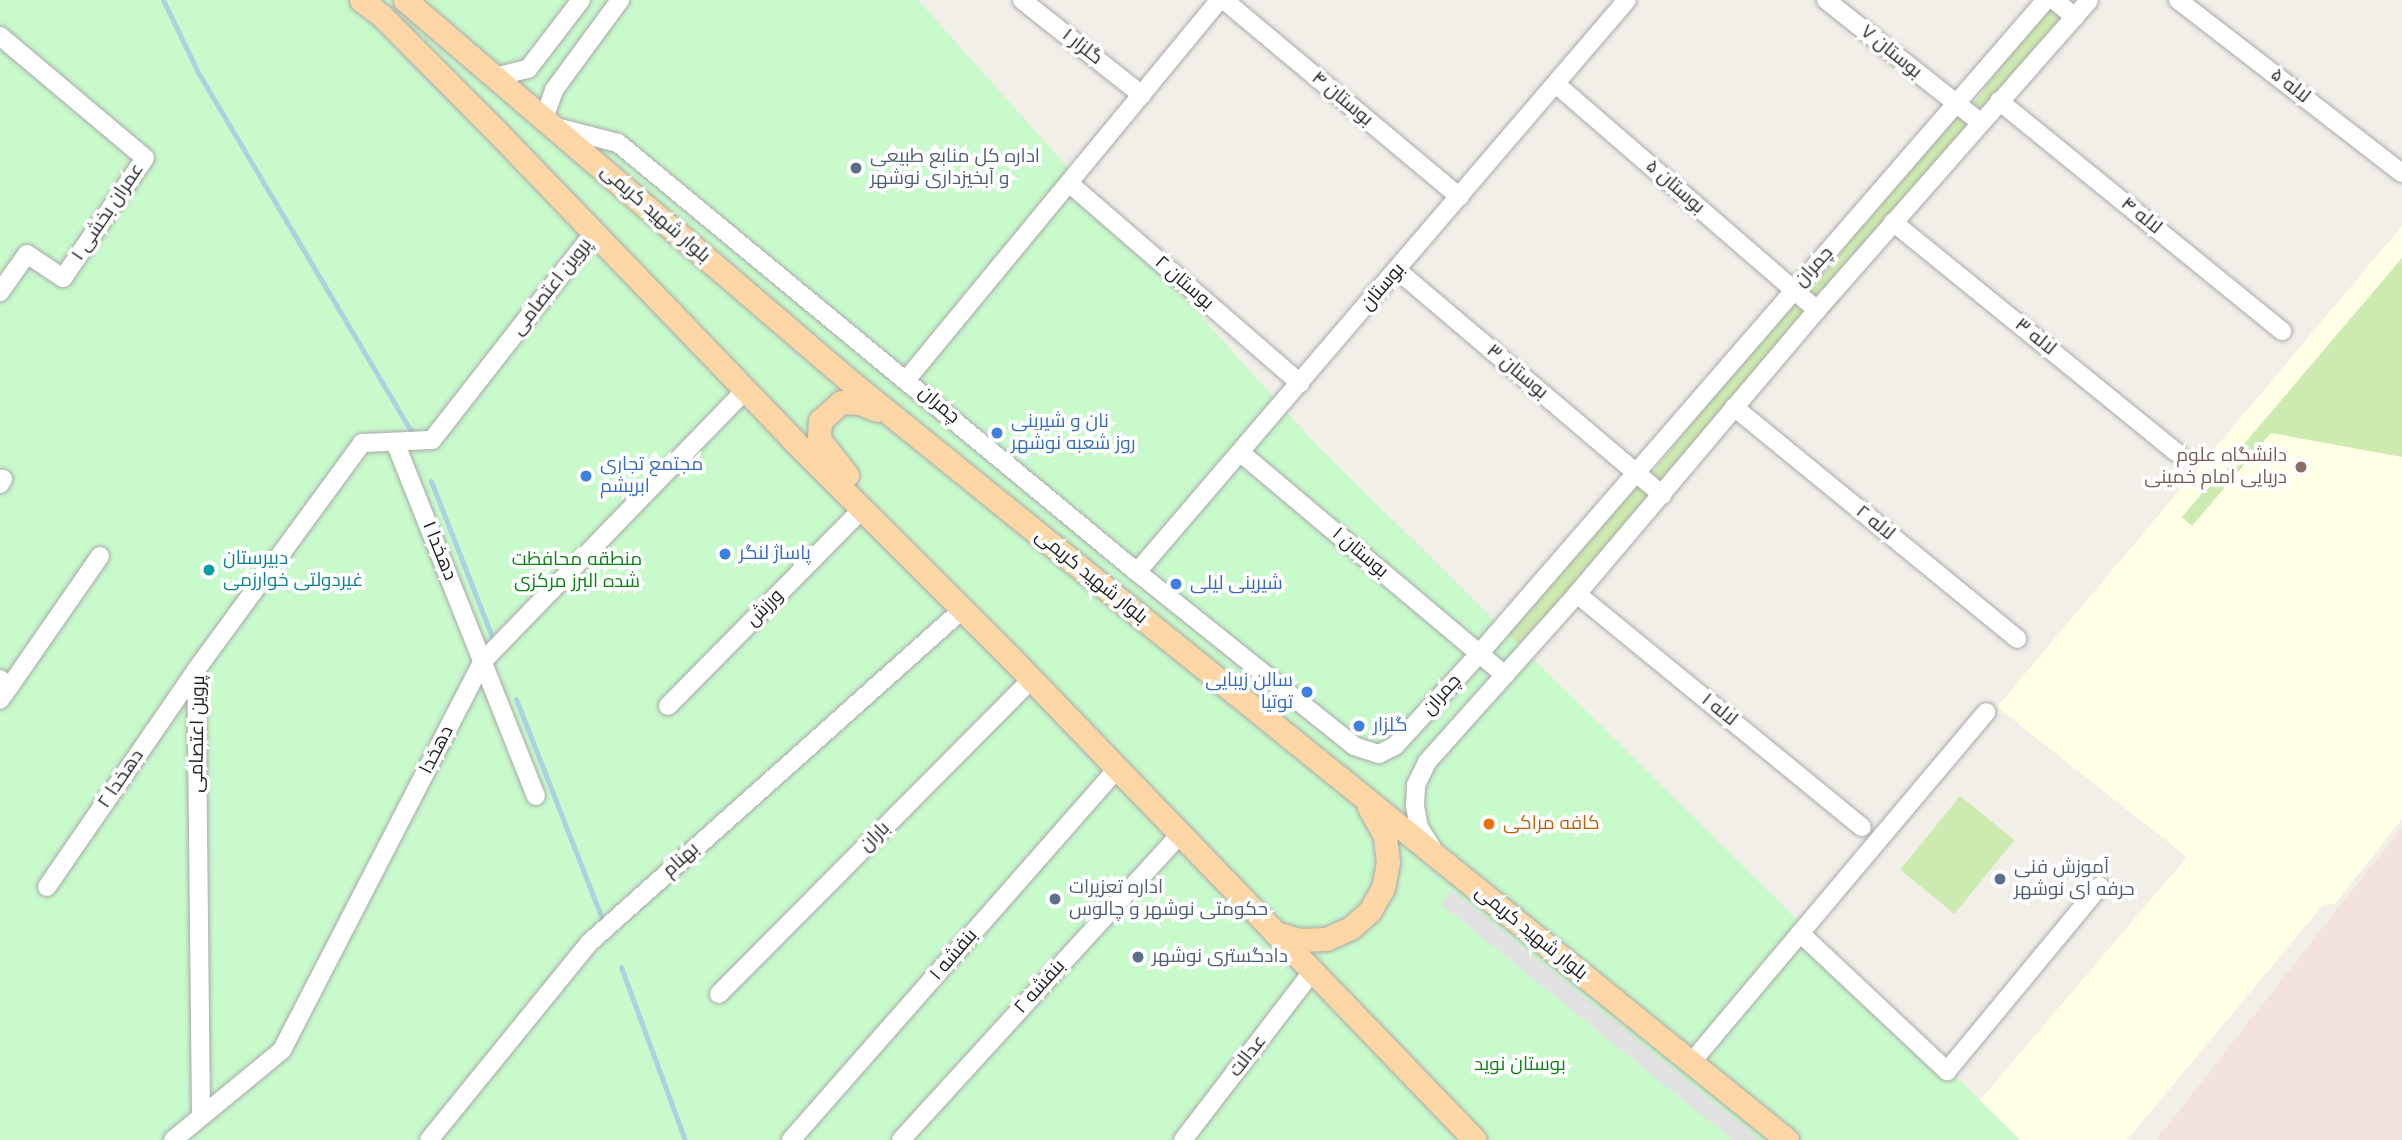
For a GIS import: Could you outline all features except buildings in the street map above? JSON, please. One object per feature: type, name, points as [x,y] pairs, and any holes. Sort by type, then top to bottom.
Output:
[{"type":"main road","points":[[361,0],[391,26],[862,509],[1032,679],[1475,1140]]},
{"type":"main road","name":"بلوار شهید کریمی","points":[[405,0],[893,416],[1787,1140]]},
{"type":"main road","points":[[893,416],[860,403],[841,402],[820,421],[819,439],[832,459],[881,511],[899,545]]},
{"type":"main road","points":[[1275,933],[1300,940],[1326,939],[1350,928],[1360,920],[1370,911],[1384,888],[1388,862],[1385,836],[1373,812],[1356,791]]},
{"type":"street","points":[[495,77],[528,69],[581,0]]},
{"type":"street","points":[[549,122],[554,90],[620,0]]},
{"type":"street","name":"گلزار ۱","points":[[1022,0],[1142,94]]},
{"type":"street","points":[[907,379],[1222,0]]},
{"type":"street","name":"بوستان ۴","points":[[1222,0],[1460,197]]},
{"type":"street","name":"بوستان ۷","points":[[1826,0],[1980,122]]},
{"type":"street","name":"چمران","points":[[549,122],[618,143],[1138,572],[1354,746],[1371,753],[1383,753],[1395,746],[1479,654],[2046,0]]},
{"type":"street","points":[[2054,0],[2074,17]]},
{"type":"street","name":"چمران","points":[[1441,859],[1419,827],[1415,806],[1419,777],[1427,762],[1577,594],[1817,310],[2089,0]]},
{"type":"street","name":"لاله ۵","points":[[2178,0],[2402,173]]},
{"type":"street","name":"بوستان","points":[[1138,572],[1556,84],[1619,3]]},
{"type":"street","name":"عمران بخشی ۱","points":[[0,37],[145,158],[63,278],[27,254],[0,292]]},
{"type":"street","name":"بوستان ۵","points":[[1556,84],[1817,310]]},
{"type":"street","name":"لاله ۴","points":[[1999,101],[2282,331]]},
{"type":"street","name":"بوستان ۲","points":[[1069,183],[1300,383]]},
{"type":"street","name":"لاله ۳","points":[[1893,222],[2176,452]]},
{"type":"street","name":"پروین اعتصامی","points":[[201,1116],[195,670],[362,443],[432,440],[594,233]]},
{"type":"street","name":"بوستان ۳","points":[[1397,270],[1662,495]]},
{"type":"street","name":"دهخدا","points":[[173,1140],[282,1050],[483,661],[746,390]]},
{"type":"street","name":"لاله ۲","points":[[1734,407],[2017,639]]},
{"type":"street","name":"دهخدا ۱","points":[[395,442],[536,796]]},
{"type":"street","name":"بوستان ۱","points":[[1241,453],[1504,675]]},
{"type":"street","name":"ورزش","points":[[668,706],[862,509]]},
{"type":"street","points":[[3,688],[100,556]]},
{"type":"street","name":"لاله ۱","points":[[1577,594],[1862,827]]},
{"type":"street","name":"بهنام","points":[[429,1140],[589,943],[963,609]]},
{"type":"street","name":"دهخدا ۲","points":[[47,887],[195,670]]},
{"type":"street","name":"باران","points":[[719,994],[1032,679]]},
{"type":"street","points":[[1690,1064],[1986,712]]},
{"type":"street","name":"بنفشه ۱","points":[[791,1140],[1116,769]]},
{"type":"street","name":"بنفشه ۲","points":[[901,1140],[1180,834]]},
{"type":"street","points":[[1800,933],[1947,1071],[2100,886]]},
{"type":"street","name":"عدالت","points":[[1184,1140],[1312,972]]},
{"type":"shaded area","name":"دانشگاه علوم دریایی امام خمینی","points":[[2402,226],[2402,819],[2335,904],[2323,905],[2127,1140],[1946,1140],[2187,857],[1997,707]]},
{"type":"shaded area","points":[[2402,827],[2402,1140],[2156,1140]]},
{"type":"shaded area","points":[[1452,890],[1758,1138],[1732,1140],[1441,904]]},
{"type":"green space","name":"منطقه محافظت شده البرز مرکزی","points":[[0,0],[918,0],[1310,438],[2020,1140],[0,1140]]},
{"type":"green space","points":[[2049,0],[2071,16],[1990,127],[1968,111]]},
{"type":"green space","points":[[1956,105],[1978,122],[1828,315],[1806,297]]},
{"type":"green space","points":[[2402,258],[2402,457],[2271,433],[2192,526],[2182,517]]},
{"type":"green space","points":[[1793,293],[1815,310],[1669,497],[1647,480]]},
{"type":"green space","points":[[1637,476],[1660,496],[1505,674],[1482,654]]},
{"type":"green space","points":[[1960,796],[2014,840],[1955,914],[1900,870]]},
{"type":"waterway","points":[[163,0],[199,74],[413,434]]},
{"type":"waterway","points":[[431,481],[493,639]]},
{"type":"waterway","points":[[516,699],[605,926]]},
{"type":"waterway","points":[[621,967],[685,1140]]},
{"type":"place","name":"اداره كل منابع طبيعی و آبخيزداری نوشهر","points":[[856,168]]},
{"type":"place","name":"نان و شیرینی روز شعبه نوشهر","points":[[997,433]]},
{"type":"place","name":"دانشگاه علوم دریایی امام خمینی","points":[[2301,467]]},
{"type":"place","name":"مجتمع تجاری ابریشم","points":[[586,476]]},
{"type":"place","name":"پاساژ لنگر","points":[[725,554]]},
{"type":"place","name":"دبیرستان غیردولتی خوارزمی","points":[[209,570]]},
{"type":"place","name":"شیرینی لیلی","points":[[1176,584]]},
{"type":"place","name":"سالن زیبایی توتیا","points":[[1307,692]]},
{"type":"place","name":"گلزار","points":[[1359,726]]},
{"type":"place","name":"کافه مراکی","points":[[1489,824]]},
{"type":"place","name":"آموزش فنی حرفه ای نوشهر","points":[[2000,879]]},
{"type":"place","name":"اداره تعزیرات حکومتی نوشهر و چالوس","points":[[1055,899]]},
{"type":"place","name":"دادگستری نوشهر","points":[[1138,957]]},
{"type":"park label","name":"بوستان نوید","points":[[1520,1065]]}]
